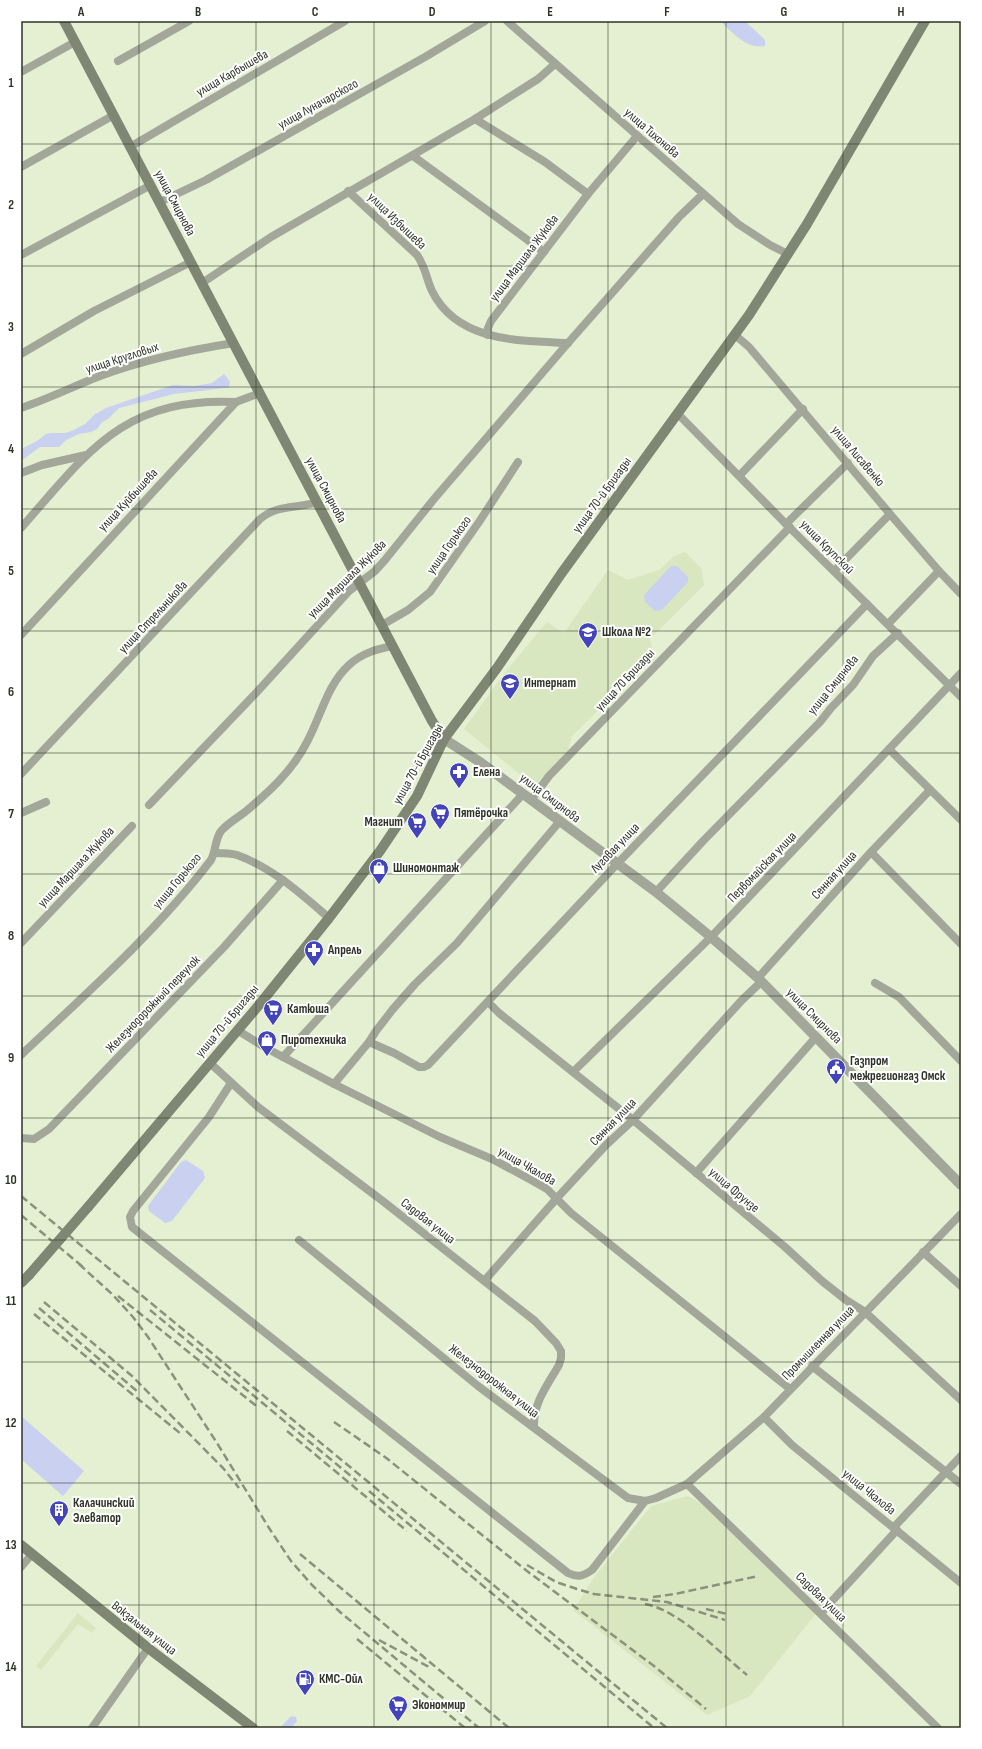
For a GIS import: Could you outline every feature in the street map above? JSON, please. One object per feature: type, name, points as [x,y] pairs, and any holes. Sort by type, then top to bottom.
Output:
[{"type":"main road","name":"улица Смирнова","points":[[64,21],[432,721],[444,739]]},
{"type":"main road","name":"улица 70-й Бригады","points":[[21,1283],[88,1207],[210,1063],[329,918],[380,851],[417,796],[444,739],[497,668],[561,574],[735,335],[788,254],[866,123],[924,21]]},
{"type":"main road","name":"Вокзальная улица","points":[[21,1545],[148,1648],[253,1728]]},
{"type":"street","points":[[118,61],[189,21]]},
{"type":"street","name":"улица Карбышева","points":[[130,146],[346,21]]},
{"type":"street","name":"улица Луначарского","points":[[160,202],[206,180],[426,57],[485,21]]},
{"type":"street","name":"улица Тихонова","points":[[507,21],[703,194],[751,234],[788,254]]},
{"type":"street","points":[[21,72],[76,42]]},
{"type":"street","name":"улица Избышева","points":[[202,283],[271,237],[348,191],[413,156],[475,119],[538,79],[555,64]]},
{"type":"street","points":[[21,167],[114,116]]},
{"type":"street","points":[[475,119],[545,162],[588,194]]},
{"type":"street","name":"улица Маршала Жукова","points":[[488,335],[488,328],[491,321],[588,194],[637,136]]},
{"type":"street","points":[[413,156],[544,252]]},
{"type":"street","points":[[21,255],[151,185]]},
{"type":"street","name":"улица Избышева","points":[[348,191],[417,255],[424,265],[432,291],[443,308],[467,327],[488,335]]},
{"type":"street","name":"улица Маршала Жукова","points":[[149,805],[255,694],[349,591],[375,571],[386,560],[434,499],[568,343],[674,223],[703,194]]},
{"type":"street","points":[[21,354],[94,311],[191,262]]},
{"type":"street","points":[[488,335],[517,341],[568,343]]},
{"type":"street","name":"улица Лисавенко","points":[[735,335],[749,347],[803,409],[890,514],[961,594]]},
{"type":"street","name":"улица Кругловых","points":[[21,408],[101,376],[140,363],[196,349],[234,343]]},
{"type":"street","name":"улица Куйбышева","points":[[21,635],[236,402],[260,393]]},
{"type":"street","points":[[21,528],[86,455],[111,434],[127,424],[148,414],[174,406],[199,402],[236,402]]},
{"type":"street","points":[[740,475],[803,409]]},
{"type":"street","name":"улица Крупской","points":[[677,413],[740,475],[788,526],[961,697]]},
{"type":"street","points":[[21,473],[42,465],[86,455]]},
{"type":"street","name":"улица Горького","points":[[382,625],[408,610],[430,592],[518,462]]},
{"type":"street","name":"улица 70 Бригады","points":[[283,1057],[527,797],[549,776],[848,463]]},
{"type":"street","name":"улица Стрельникова","points":[[21,774],[260,519],[277,509],[304,506],[317,502]]},
{"type":"street","points":[[834,570],[890,514]]},
{"type":"street","points":[[888,624],[939,571]]},
{"type":"street","name":"Луговая улица","points":[[370,1042],[419,1067],[424,1067],[488,1002],[617,864],[867,604]]},
{"type":"street","name":"улица Смирнова","points":[[656,892],[704,840],[820,722],[853,684],[873,656],[898,634]]},
{"type":"street","name":"улица Горького","points":[[21,1055],[115,967],[157,923],[204,869],[215,853],[221,832],[266,794],[282,778],[297,759],[308,741],[321,709],[337,678],[360,656],[374,650],[393,646]]},
{"type":"street","name":"Первомайская улица","points":[[573,1072],[711,937],[961,673]]},
{"type":"street","name":"улица Смирнова","points":[[444,739],[480,762],[656,892],[711,937],[759,980],[961,1185]]},
{"type":"street","points":[[889,749],[961,820]]},
{"type":"street","name":"Сенная улица","points":[[485,1280],[557,1198],[633,1120],[742,1000],[871,852],[930,790]]},
{"type":"street","points":[[21,813],[46,802]]},
{"type":"street","points":[[334,1084],[370,1042],[376,1031],[393,1009],[457,943],[560,822]]},
{"type":"street","name":"улица Маршала Жукова","points":[[21,943],[132,826]]},
{"type":"street","points":[[871,852],[961,944]]},
{"type":"street","points":[[215,853],[235,855],[283,880],[299,891],[329,918]]},
{"type":"street","name":"Железнодорожный переулок","points":[[21,1138],[34,1139],[49,1129],[224,947],[283,880]]},
{"type":"street","points":[[875,983],[899,997],[961,1061]]},
{"type":"street","name":"улица Фрунзе","points":[[488,1002],[499,1013],[633,1120],[785,1247],[822,1281],[846,1300],[865,1312],[961,1400]]},
{"type":"street","name":"улица Чкалова","points":[[237,1030],[283,1057],[334,1084],[440,1137],[492,1159],[547,1189],[572,1213],[790,1389]]},
{"type":"street","points":[[696,1173],[816,1037]]},
{"type":"street","name":"Садовая улица","points":[[210,1063],[258,1107],[485,1280],[535,1321],[556,1343],[560,1351],[561,1358],[559,1365],[536,1405],[534,1427]]},
{"type":"street","points":[[231,1083],[209,1117],[133,1211],[130,1218],[132,1227],[568,1573],[574,1576],[583,1576],[592,1570],[645,1501],[656,1498],[687,1484]]},
{"type":"street","name":"Промышленная улица","points":[[687,1484],[764,1417],[961,1214]]},
{"type":"street","name":"Железнодорожная улица","points":[[300,1240],[478,1386],[628,1498],[645,1501]]},
{"type":"street","points":[[923,1252],[961,1286]]},
{"type":"street","points":[[812,1366],[961,1484]]},
{"type":"street","name":"улица Чкалова","points":[[764,1417],[792,1445],[961,1583]]},
{"type":"street","points":[[821,1613],[961,1456]]},
{"type":"street","name":"Садовая улица","points":[[687,1484],[938,1728]]},
{"type":"street","points":[[21,1567],[32,1554]]},
{"type":"street","points":[[92,1728],[148,1648]]},
{"type":"shaded area","points":[[720,21],[745,21],[765,40],[765,46],[746,43]]},
{"type":"shaded area","points":[[224,374],[230,382],[229,387],[174,394],[119,408],[108,419],[102,422],[97,429],[91,432],[79,434],[66,440],[59,447],[40,447],[21,461],[21,450],[25,447],[37,441],[46,434],[72,431],[85,424],[94,415],[106,408],[173,385],[194,386],[212,383]]},
{"type":"shaded area","name":"Школа №2","points":[[685,552],[701,568],[704,585],[650,639],[655,660],[650,665],[645,665],[572,736],[568,752],[534,786],[464,729],[506,671],[547,622],[564,633],[608,570],[628,580],[659,570],[674,556]]},
{"type":"shaded area","points":[[671,566],[677,566],[688,577],[688,582],[662,610],[655,611],[645,602],[644,595]]},
{"type":"shaded area","points":[[186,1160],[203,1171],[205,1178],[172,1221],[165,1223],[149,1211],[148,1206],[181,1162]]},
{"type":"shaded area","points":[[21,1416],[84,1471],[63,1496],[21,1459]]},
{"type":"shaded area","points":[[688,1496],[701,1503],[814,1611],[815,1615],[750,1696],[707,1715],[573,1610],[595,1576],[651,1506]]},
{"type":"shaded area","points":[[78,1613],[96,1628],[92,1633],[78,1624],[41,1670],[36,1666]]},
{"type":"shaded area","points":[[291,1716],[296,1717],[297,1721],[291,1728],[280,1728]]},
{"type":"railway","points":[[21,1196],[667,1728]]},
{"type":"railway","points":[[21,1215],[83,1267]]},
{"type":"railway","points":[[79,1264],[112,1294],[133,1317],[148,1337],[291,1561],[312,1585],[340,1612],[479,1728]]},
{"type":"railway","points":[[118,1296],[259,1408]]},
{"type":"railway","points":[[44,1302],[132,1376],[223,1468],[239,1488]]},
{"type":"railway","points":[[39,1308],[138,1392]]},
{"type":"railway","points":[[150,1310],[357,1481]]},
{"type":"railway","points":[[34,1314],[181,1434]]},
{"type":"railway","points":[[334,1422],[385,1457],[527,1571],[654,1666],[706,1709]]},
{"type":"railway","points":[[287,1431],[407,1531]]},
{"type":"railway","points":[[369,1491],[654,1728]]},
{"type":"railway","points":[[300,1554],[509,1728]]},
{"type":"railway","points":[[527,1565],[556,1582],[594,1594],[667,1602],[725,1620]]},
{"type":"railway","points":[[653,1597],[675,1594],[758,1576]]},
{"type":"railway","points":[[645,1604],[658,1608],[685,1623],[712,1644],[747,1675]]},
{"type":"railway","points":[[706,1609],[727,1614]]},
{"type":"railway","points":[[357,1639],[465,1728]]},
{"type":"railway","points":[[379,1640],[429,1667]]},
{"type":"place","name":"Школа №2","points":[[588,649]]},
{"type":"place","name":"Интернат","points":[[510,700]]},
{"type":"place","name":"Елена","points":[[459,789]]},
{"type":"place","name":"Пятёрочка","points":[[440,830]]},
{"type":"place","name":"Магнит","points":[[417,839]]},
{"type":"place","name":"Шиномонтаж","points":[[379,885]]},
{"type":"place","name":"Апрель","points":[[314,967]]},
{"type":"place","name":"Катюша","points":[[273,1026]]},
{"type":"place","name":"Пиротехника","points":[[267,1057]]},
{"type":"place","name":"Газпром межрегионгаз Омск","points":[[836,1085]]},
{"type":"place","name":"Калачинский Элеватор","points":[[59,1527]]},
{"type":"place","name":"КМС-Ойл","points":[[305,1696]]},
{"type":"place","name":"Экономмир","points":[[398,1722]]}]
